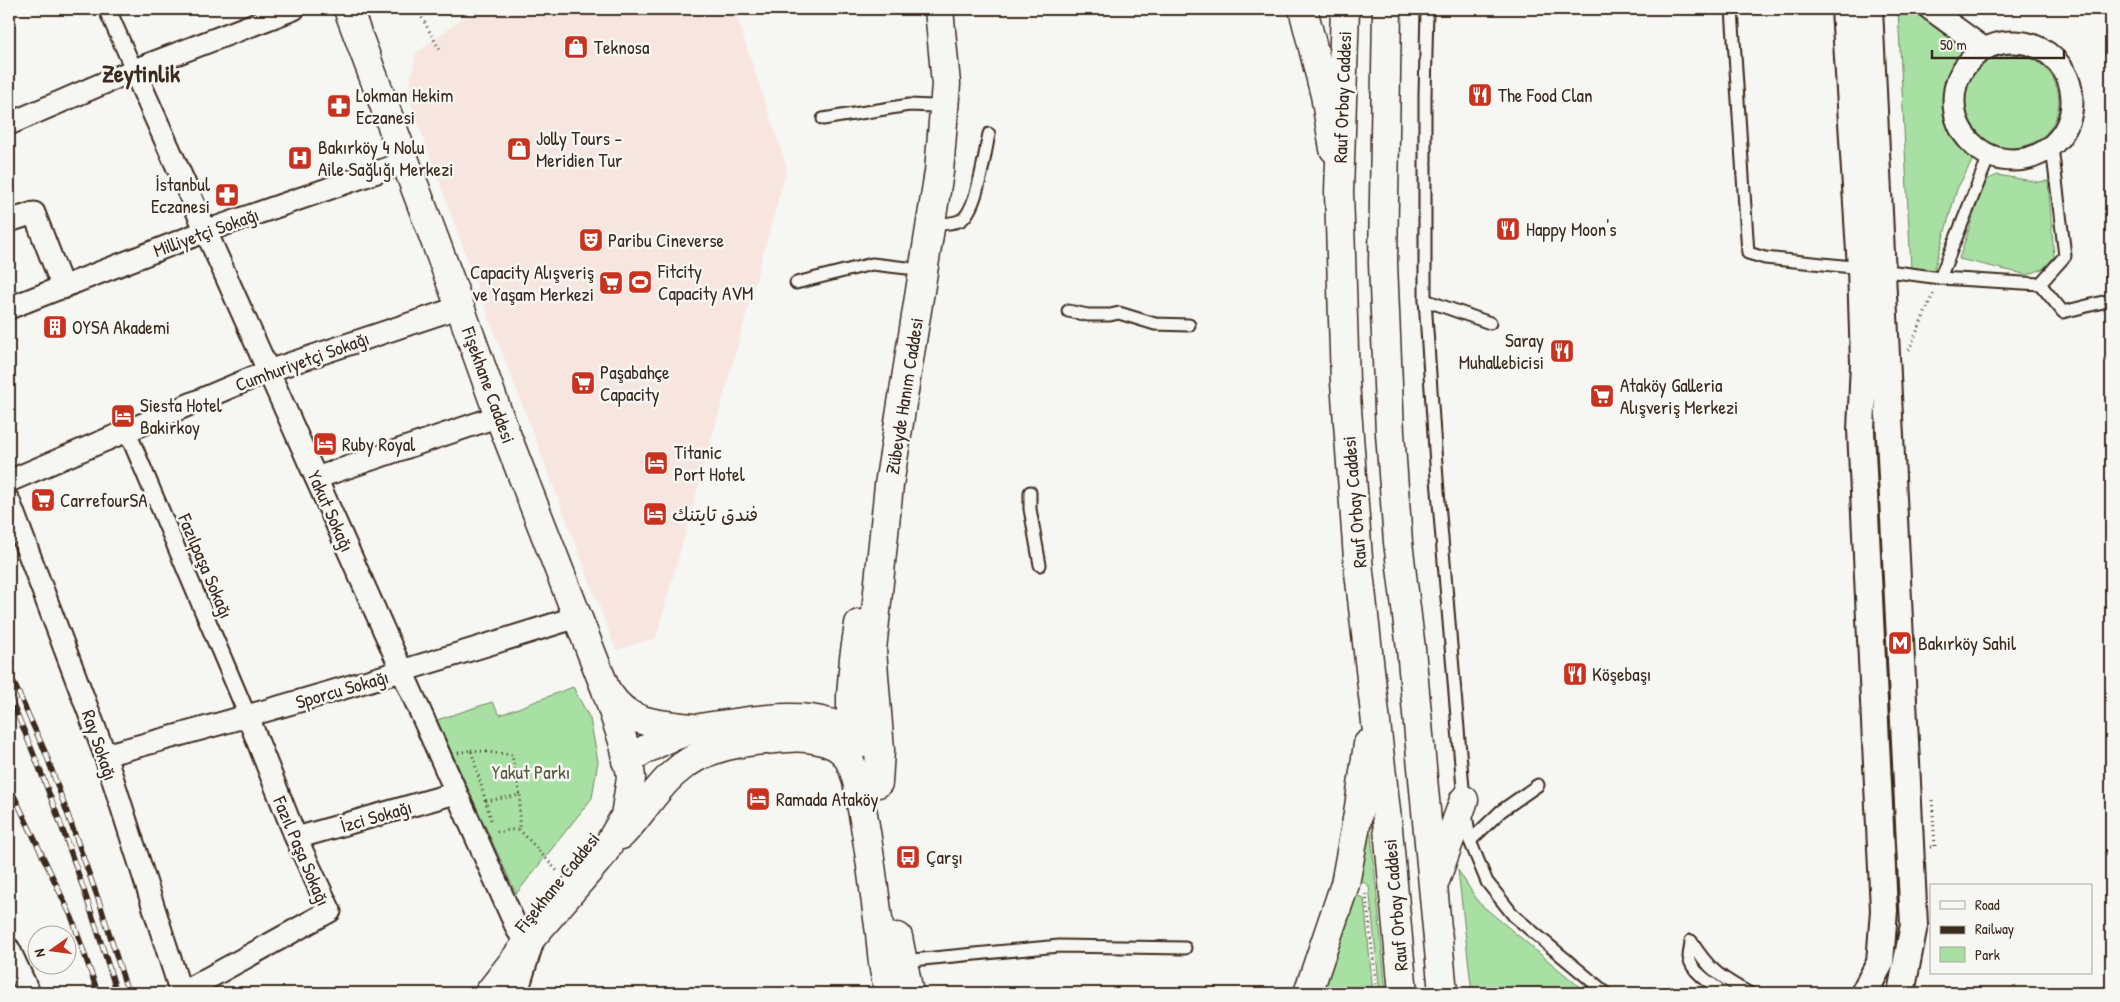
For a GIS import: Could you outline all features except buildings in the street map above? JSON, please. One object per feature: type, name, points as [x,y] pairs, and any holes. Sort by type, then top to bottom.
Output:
[{"type":"main road","points":[[1303,9],[1325,95],[1339,192]]},
{"type":"main road","name":"Rauf Orbay Caddesi","points":[[1345,9],[1339,192],[1344,382],[1359,572],[1388,829],[1403,993]]},
{"type":"main road","name":"Rauf Orbay Caddesi","points":[[1387,9],[1383,263],[1385,347],[1398,542],[1411,649],[1443,993]]},
{"type":"main road","name":"Zübeyde Hanım Caddesi","points":[[893,982],[878,784],[880,750],[872,650],[889,485],[939,172],[939,108],[931,63],[931,10]]},
{"type":"main road","name":"Fişekhane Caddesi","points":[[352,11],[500,416],[606,690],[623,741],[631,778],[625,816],[603,854],[470,993]]},
{"type":"main road","name":"Zübeyde Hanım Caddesi","points":[[854,658],[907,268],[939,108]]},
{"type":"main road","points":[[795,718],[815,712],[834,699],[842,690],[854,658]]},
{"type":"main road","points":[[854,658],[848,743],[893,982]]},
{"type":"main road","name":"Zübeyde Hanım Caddesi","points":[[606,690],[625,713],[652,735],[752,720],[795,718],[827,723],[848,743]]},
{"type":"main road","points":[[1308,993],[1345,884],[1364,778],[1373,700]]},
{"type":"main road","points":[[626,761],[652,735]]},
{"type":"main road","points":[[625,816],[645,777],[652,735]]},
{"type":"main road","name":"Zübeyde Hanım Caddesi","points":[[603,854],[629,827],[673,774],[703,753],[728,744],[792,737],[824,742],[863,744],[868,753],[878,784]]},
{"type":"main road","name":"Fişekhane Caddesi","points":[[489,993],[525,934],[601,828],[611,806],[626,761]]},
{"type":"main road","points":[[1432,889],[1464,800]]},
{"type":"street","name":"Yakut Sokağı","points":[[106,9],[456,793],[525,934]]},
{"type":"street","points":[[9,124],[134,70],[294,9]]},
{"type":"street","points":[[1845,9],[1872,269],[1914,925],[1901,993]]},
{"type":"street","points":[[1864,993],[1880,963],[1884,910],[1861,430],[1864,363],[1872,269],[1869,9]]},
{"type":"street","points":[[1930,9],[1985,49]]},
{"type":"street","points":[[2004,42],[2024,43],[2044,50],[2063,69],[2071,88],[2072,112],[2065,131],[2052,147],[2034,157],[2010,161],[1989,156],[1973,145],[1960,129],[1954,101],[1957,81],[1968,61],[1985,49],[2004,42]]},
{"type":"street","name":"Milliyetçi Sokağı","points":[[9,308],[206,231],[406,162]]},
{"type":"street","points":[[9,221],[34,212],[63,288]]},
{"type":"street","name":"Cumhuriyetçi Sokağı","points":[[9,481],[268,371],[460,307]]},
{"type":"street","points":[[316,478],[500,416]]},
{"type":"street","name":"Fazılpaşa Sokağı","points":[[127,431],[248,717]]},
{"type":"street","name":"Ray Sokağı","points":[[9,501],[105,756],[181,993]]},
{"type":"street","name":"Sporcu Sokağı","points":[[105,756],[402,672],[577,617]]},
{"type":"street","name":"Fazıl Paşa Sokağı","points":[[181,993],[330,911],[296,838],[248,717]]},
{"type":"street","name":"İzci Sokağı","points":[[296,838],[456,793]]},
{"type":"street","points":[[514,993],[525,934]]},
{"type":"street","points":[[9,949],[30,993]]},
{"type":"lane","points":[[1427,9],[1425,300],[1438,489],[1464,800],[1470,841],[1487,882],[1514,916],[1606,993]]},
{"type":"lane","points":[[1732,9],[1748,253],[1765,258],[1940,278],[2040,284],[2063,312],[2111,300]]},
{"type":"lane","points":[[823,119],[909,105],[939,108]]},
{"type":"lane","points":[[931,225],[959,221],[965,218],[977,193],[989,134]]},
{"type":"lane","points":[[2040,284],[2065,256],[2052,147]]},
{"type":"lane","points":[[1940,278],[1989,156]]},
{"type":"lane","points":[[796,283],[872,264],[907,268]]},
{"type":"lane","points":[[1425,300],[1490,323]]},
{"type":"lane","points":[[1068,311],[1088,315],[1119,313],[1155,324],[1189,325]]},
{"type":"lane","points":[[1030,492],[1030,509],[1040,565]]},
{"type":"lane","points":[[1470,841],[1501,811],[1538,785]]},
{"type":"lane","points":[[1725,993],[1706,980],[1693,967],[1689,957],[1692,941],[1704,961],[1715,973],[1749,993]]},
{"type":"lane","points":[[893,982],[1059,946],[1184,948]]},
{"type":"path","points":[[418,9],[441,52]]},
{"type":"path","points":[[1908,351],[1940,278]]},
{"type":"path","points":[[471,750],[512,755],[520,795],[520,829],[564,878]]},
{"type":"path","points":[[486,801],[520,795]]},
{"type":"path","points":[[495,832],[520,829]]},
{"type":"path","points":[[1345,884],[1365,890],[1377,993]]},
{"type":"shaded area","name":"Capacity Alışveriş ve Yaşam Merkezi","points":[[501,9],[734,9],[787,168],[656,638],[616,650],[479,292],[408,95],[416,53],[463,18]]},
{"type":"green space","points":[[1898,9],[1910,9],[1971,54],[1949,82],[1948,103],[1954,128],[1965,147],[1976,154],[1957,189],[1934,270],[1911,269]]},
{"type":"green space","points":[[2012,54],[2030,58],[2045,68],[2055,83],[2059,101],[2055,119],[2045,134],[2030,144],[2012,148],[1994,144],[1979,134],[1969,119],[1965,101],[1969,83],[1979,68],[1994,58]]},
{"type":"green space","points":[[1997,175],[2038,182],[2048,181],[2054,257],[2044,268],[2028,275],[1959,259],[1985,181]]},
{"type":"green space","name":"Yakut Parkı","points":[[573,687],[590,719],[598,761],[592,798],[516,894],[437,720],[492,702],[500,715]]},
{"type":"green space","points":[[1367,830],[1371,833],[1386,993],[1380,993],[1369,886],[1356,877]]},
{"type":"green space","points":[[1458,870],[1479,903],[1587,993],[1472,993]]},
{"type":"green space","points":[[1354,895],[1364,898],[1373,993],[1316,993]]},
{"type":"railway","points":[[9,672],[46,754],[101,907],[128,993]]},
{"type":"railway","points":[[9,696],[40,769],[68,843],[117,993]]},
{"type":"railway","points":[[9,785],[72,918],[98,993]]},
{"type":"place","name":"Teknosa","points":[[576,47]]},
{"type":"place","name":"The Food Clan","points":[[1480,95]]},
{"type":"place","name":"Lokman Hekim Eczanesi","points":[[339,106]]},
{"type":"place","name":"Jolly Tours - Meridien Tur","points":[[519,149]]},
{"type":"place","name":"Bakırköy 4 Nolu Aile Sağlığı Merkezi","points":[[300,158]]},
{"type":"place","name":"İstanbul Eczanesi","points":[[227,195]]},
{"type":"place","name":"Happy Moon's","points":[[1508,229]]},
{"type":"place","name":"Paribu Cineverse","points":[[591,240]]},
{"type":"place","name":"Fitcity Capacity AVM","points":[[640,282]]},
{"type":"place","name":"Capacity Alışveriş ve Yaşam Merkezi","points":[[611,283]]},
{"type":"place","name":"OYSA Akademi","points":[[55,327]]},
{"type":"place","name":"Saray Muhallebicisi","points":[[1562,351]]},
{"type":"place","name":"Paşabahçe Capacity","points":[[583,383]]},
{"type":"place","name":"Ataköy Galleria Alışveriş Merkezi","points":[[1602,396]]},
{"type":"place","name":"Siesta Hotel Bakirkoy","points":[[123,416]]},
{"type":"place","name":"Ruby Royal","points":[[325,444]]},
{"type":"place","name":"Titanic Port Hotel","points":[[656,463]]},
{"type":"place","name":"CarrefourSA","points":[[43,500]]},
{"type":"place","name":"فندق تايتنك","points":[[655,514]]},
{"type":"place","name":"Bakırköy Sahil","points":[[1900,643]]},
{"type":"place","name":"Köşebaşı","points":[[1575,674]]},
{"type":"place","name":"Ramada Ataköy","points":[[758,799]]},
{"type":"place","name":"Çarşı","points":[[908,857]]},
{"type":"district","name":"Zeytinlik","points":[[141,73]]}]
